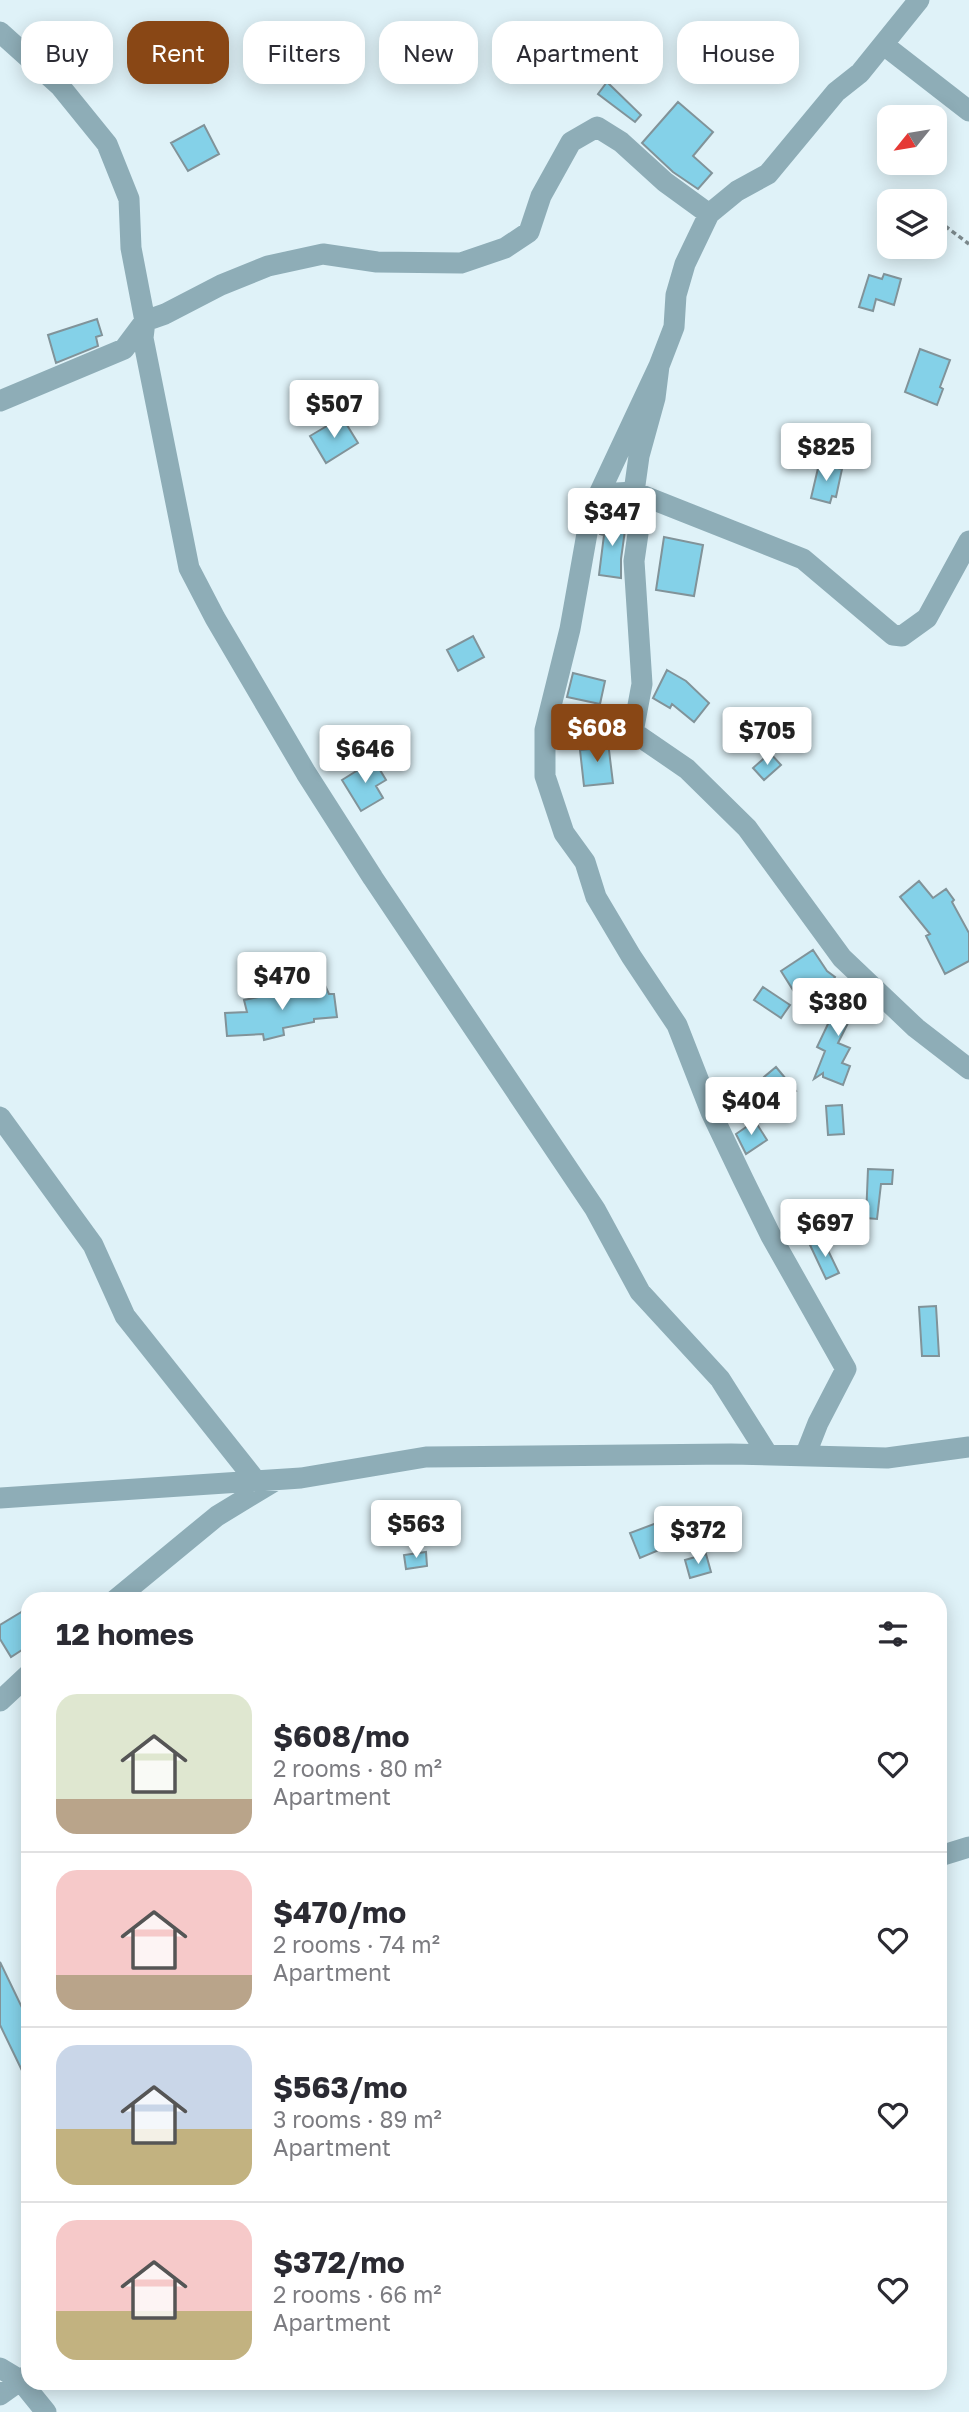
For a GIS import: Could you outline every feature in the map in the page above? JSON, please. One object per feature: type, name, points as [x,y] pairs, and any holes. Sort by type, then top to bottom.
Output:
[{"type":"street","points":[[805,1456],[818,1423],[846,1368],[771,1236],[711,1112],[677,1025],[596,897],[585,862],[564,832],[545,776],[545,730],[570,629],[591,511],[659,366],[674,327],[676,295],[685,264],[709,214],[737,191],[768,174],[836,92],[860,73],[919,0]]},
{"type":"street","points":[[0,32],[60,86],[107,144],[130,199],[131,248],[145,321],[143,338],[189,568],[215,618],[306,773],[373,878],[595,1209],[640,1292],[720,1379],[768,1455]]},
{"type":"street","points":[[884,45],[969,111]]},
{"type":"street","points":[[0,401],[124,349],[145,321],[268,266],[323,254],[377,262],[461,263],[505,248],[529,232],[541,197],[571,142],[597,127],[621,142],[665,182],[709,214]]},
{"type":"street","points":[[633,732],[642,684],[634,562],[640,520],[634,492],[639,456],[655,398],[659,366]]},
{"type":"street","points":[[599,494],[634,492],[803,559],[893,635],[902,636],[927,618],[969,541]]},
{"type":"street","points":[[545,730],[586,726],[633,732],[687,769],[747,828],[842,958],[916,1028],[969,1069]]},
{"type":"street","points":[[0,1117],[93,1245],[125,1316],[266,1480]]},
{"type":"street","points":[[0,1498],[301,1478],[425,1457],[768,1455],[887,1458],[969,1447]]},
{"type":"street","points":[[125,1592],[217,1516],[266,1480]]},
{"type":"street","points":[[0,1701],[21,1682]]},
{"type":"street","points":[[947,1854],[969,1847]]},
{"type":"street","points":[[0,2368],[21,2377]]},
{"type":"street","points":[[0,2395],[21,2380]]},
{"type":"street","points":[[32,2390],[46,2412]]},
{"type":"path","points":[[947,228],[969,244]]},
{"type":"building","points":[[606,84],[609,84],[641,115],[635,122],[598,94]]},
{"type":"building","points":[[678,102],[713,132],[693,156],[712,173],[698,189],[673,172],[642,143]]},
{"type":"building","points":[[204,125],[219,154],[188,171],[171,143]]},
{"type":"building","points":[[884,274],[901,279],[894,305],[876,299],[873,311],[859,307],[869,275],[882,279]]},
{"type":"building","points":[[97,319],[102,335],[96,337],[98,346],[56,363],[48,335]]},
{"type":"building","points":[[920,349],[950,360],[940,387],[943,389],[937,405],[905,392]]},
{"type":"building","points":[[342,417],[358,443],[326,463],[310,436]]},
{"type":"building","points":[[819,464],[842,469],[836,497],[832,496],[830,503],[811,498]]},
{"type":"building","points":[[612,519],[626,523],[621,578],[599,575],[603,520],[611,522]]},
{"type":"building","points":[[664,537],[703,545],[694,596],[656,590]]},
{"type":"building","points":[[473,636],[484,657],[458,671],[447,650]]},
{"type":"building","points":[[667,670],[686,681],[709,703],[694,722],[672,704],[670,708],[653,698]]},
{"type":"building","points":[[573,673],[605,681],[600,704],[567,697]]},
{"type":"building","points":[[588,739],[608,742],[613,783],[584,786],[580,750],[589,749]]},
{"type":"building","points":[[770,753],[781,765],[764,780],[753,768]]},
{"type":"building","points":[[374,760],[386,780],[376,786],[383,798],[361,811],[342,780]]},
{"type":"building","points":[[919,881],[933,898],[946,889],[969,933],[969,961],[945,974],[926,936],[930,934],[900,897]]},
{"type":"building","points":[[813,950],[827,971],[835,977],[824,993],[807,981],[793,990],[781,971]]},
{"type":"building","points":[[322,979],[329,994],[334,994],[337,1017],[314,1019],[314,1022],[283,1028],[284,1035],[264,1040],[263,1034],[227,1036],[225,1013],[247,1012],[244,1000],[306,987]]},
{"type":"building","points":[[847,984],[862,995],[838,1043],[850,1048],[842,1063],[850,1066],[843,1085],[823,1077],[823,1073],[814,1079],[825,1051],[817,1047]]},
{"type":"building","points":[[763,987],[790,1005],[781,1018],[754,1000]]},
{"type":"building","points":[[776,1067],[796,1091],[768,1109],[752,1087]]},
{"type":"building","points":[[842,1105],[844,1134],[828,1135],[826,1106]]},
{"type":"building","points":[[755,1121],[767,1140],[746,1154],[736,1134]]},
{"type":"building","points":[[868,1169],[893,1170],[892,1184],[881,1184],[877,1219],[866,1218]]},
{"type":"building","points":[[823,1240],[839,1273],[826,1279],[810,1245]]},
{"type":"building","points":[[936,1306],[939,1356],[922,1356],[919,1307]]},
{"type":"building","points":[[662,1521],[671,1545],[640,1558],[630,1533]]},
{"type":"building","points":[[426,1552],[427,1566],[406,1569],[404,1555]]},
{"type":"building","points":[[706,1554],[711,1572],[690,1578],[685,1560]]},
{"type":"building","points":[[21,1612],[21,1651],[11,1657],[0,1639],[0,1625]]},
{"type":"building","points":[[0,1962],[21,2006],[21,2068],[0,2025]]}]
